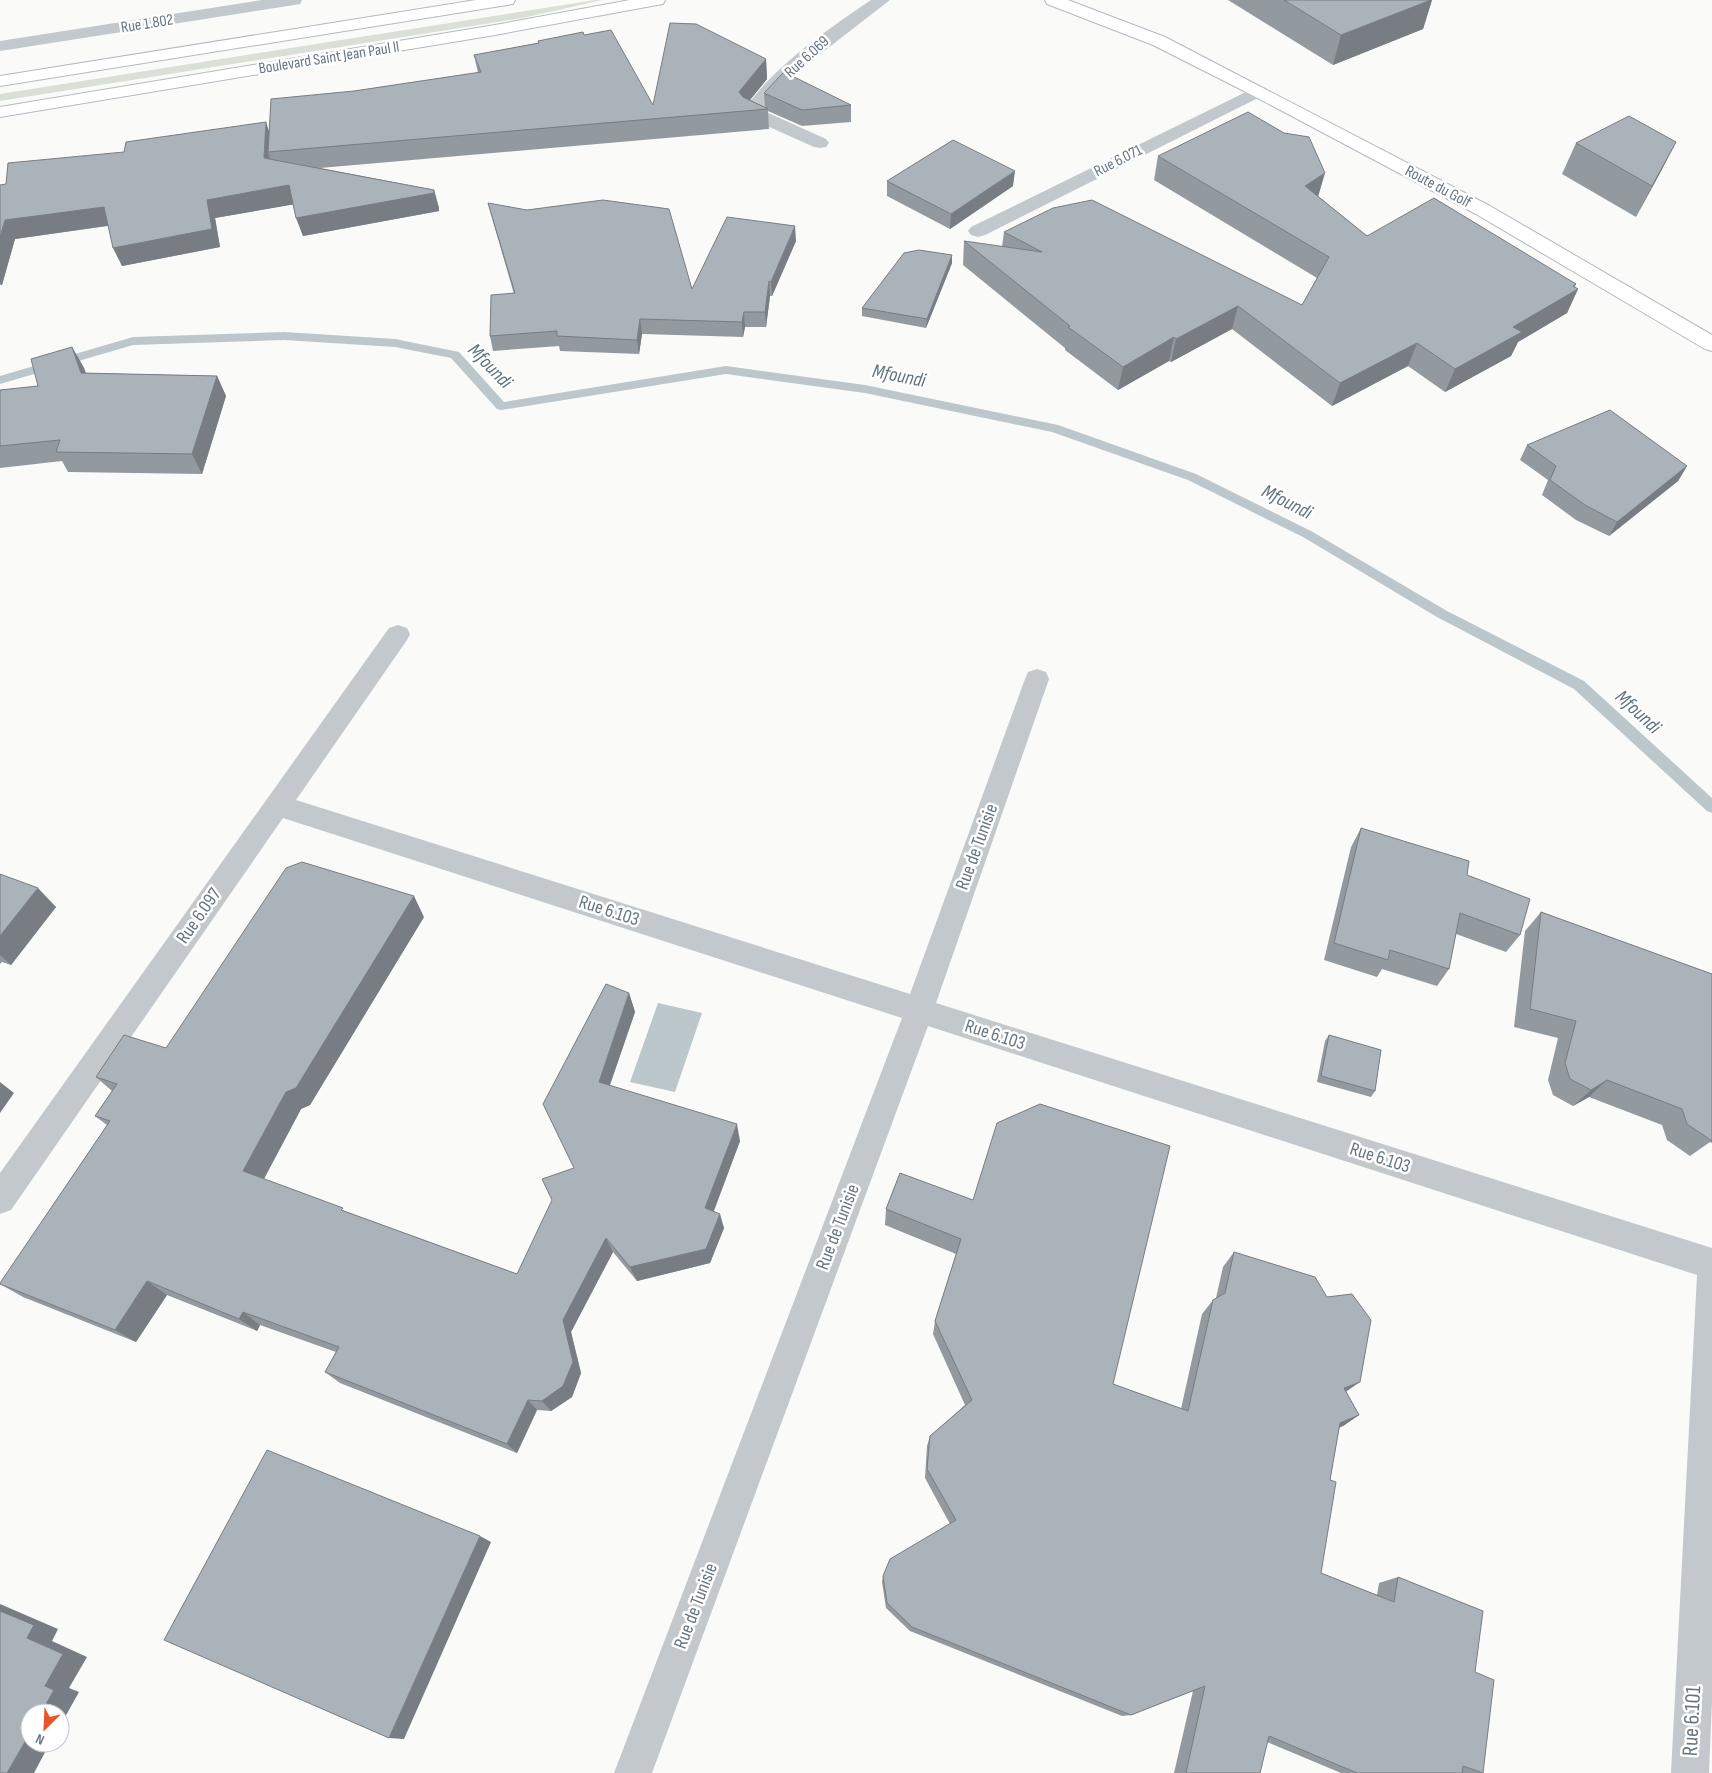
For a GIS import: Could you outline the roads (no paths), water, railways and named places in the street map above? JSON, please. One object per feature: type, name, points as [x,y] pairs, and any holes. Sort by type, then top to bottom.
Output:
[{"type":"main road","name":"Boulevard Saint Jean Paul II","points":[[0,81],[507,0]]},
{"type":"main road","name":"Boulevard Saint Jean Paul II","points":[[0,112],[495,30],[657,0]]},
{"type":"main road","name":"Route du Golf","points":[[1053,0],[1159,41],[1258,91],[1483,210],[1712,344]]},
{"type":"main road","name":"Route du Golf","points":[[1112,6],[1159,41]]},
{"type":"street","name":"Rue 1.802","points":[[0,46],[294,0]]},
{"type":"street","name":"Rue 6.069","points":[[820,143],[751,112],[761,98],[826,38],[882,0]]},
{"type":"street","name":"Rue 6.071","points":[[978,231],[1258,91]]},
{"type":"street","name":"Rue 6.097","points":[[0,1199],[398,634]]},
{"type":"street","name":"Rue de Tunisie","points":[[633,1773],[919,1010],[1036,679]]},
{"type":"street","name":"Rue 6.103","points":[[277,805],[1712,1264]]},
{"type":"street","name":"Rue 6.101","points":[[1690,1773],[1712,1279]]},
{"type":"waterway","name":"Mfoundi","points":[[0,380],[133,341],[284,336],[395,343],[455,355],[501,406],[726,370],[865,389],[1054,428],[1192,477],[1307,534],[1442,614],[1579,685],[1712,807]]}]
